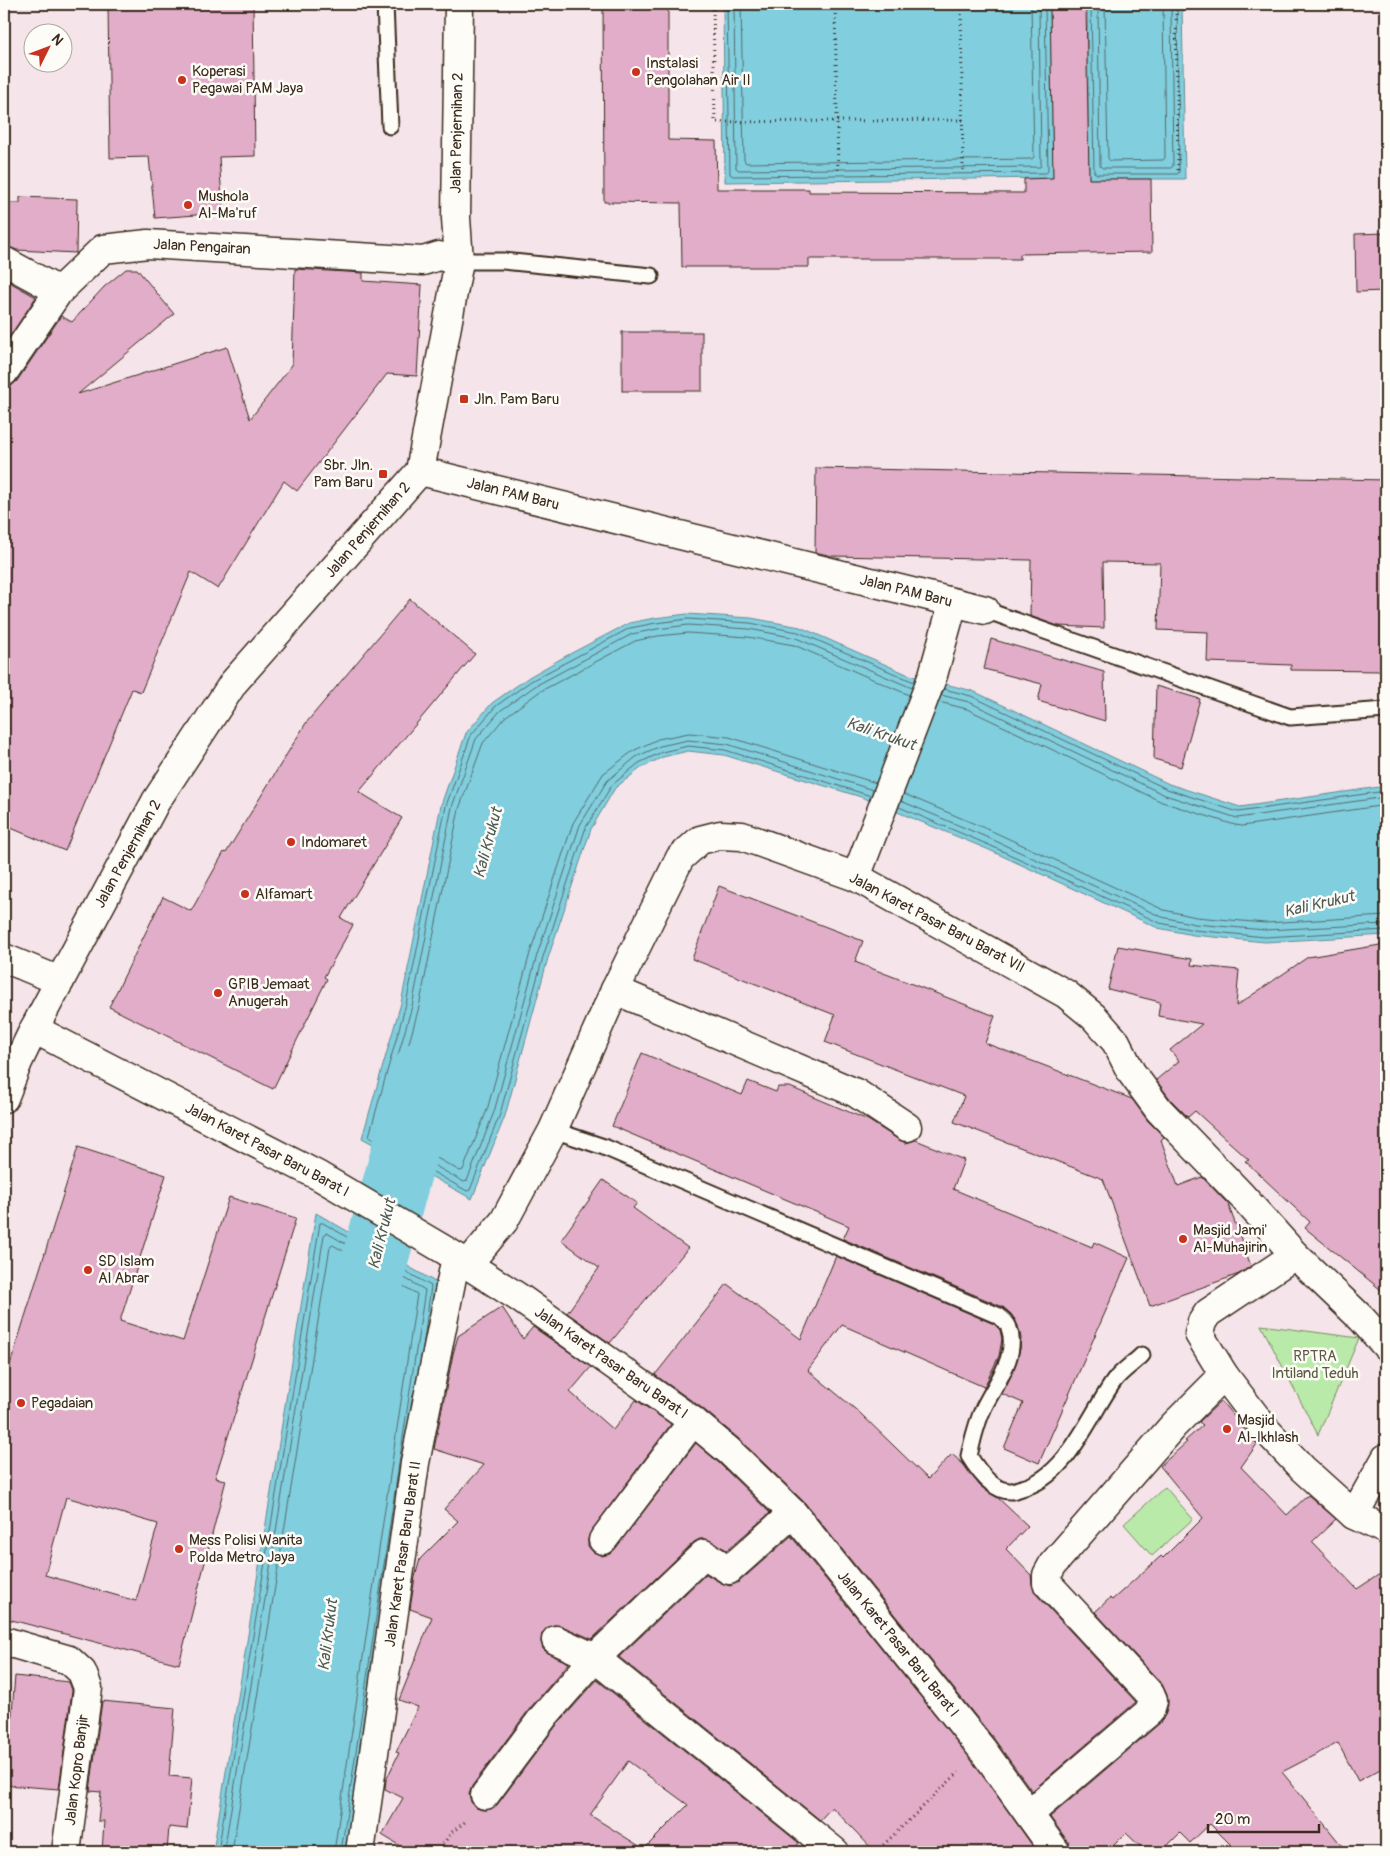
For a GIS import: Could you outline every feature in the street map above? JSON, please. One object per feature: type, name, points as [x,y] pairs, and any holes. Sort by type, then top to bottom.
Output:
[{"type":"street","name":"Jalan Penjernihan 2","points":[[4,1098],[18,1062],[34,1029],[156,801],[234,682],[420,471],[459,261],[456,218],[459,4]]},
{"type":"street","name":"Jalan Pengairan","points":[[4,372],[59,291],[103,248],[148,244],[422,261],[439,256],[459,261]]},
{"type":"street","points":[[4,261],[59,291]]},
{"type":"street","name":"Jalan PAM Baru","points":[[420,471],[985,610]]},
{"type":"street","points":[[856,877],[933,674],[953,603]]},
{"type":"street","name":"Jalan Karet Pasar Baru Barat VII","points":[[457,1258],[504,1221],[553,1130],[615,990],[680,858],[700,840],[720,835],[742,836],[856,877],[1066,994],[1094,1017],[1116,1042],[1131,1072],[1159,1110],[1242,1196],[1295,1255],[1386,1346]]},
{"type":"street","points":[[4,958],[60,981]]},
{"type":"street","points":[[615,990],[856,1093],[907,1127]]},
{"type":"street","name":"Jalan Karet Pasar Baru Barat I","points":[[34,1029],[319,1176],[457,1258],[521,1299],[693,1421],[729,1451],[793,1513],[982,1749],[1056,1852]]},
{"type":"street","points":[[1295,1255],[1208,1313],[1202,1322],[1199,1334],[1224,1374],[1265,1430],[1303,1469],[1354,1515],[1386,1530]]},
{"type":"street","name":"Jalan Karet Pasar Baru Barat II","points":[[360,1852],[415,1463],[457,1258]]},
{"type":"street","points":[[1029,1814],[1150,1711],[1153,1701],[1150,1694],[1047,1583],[1047,1575],[1053,1564],[1173,1426],[1224,1374]]},
{"type":"street","points":[[603,1540],[693,1421]]},
{"type":"street","points":[[1354,1515],[1386,1458]]},
{"type":"street","points":[[485,1795],[544,1716],[595,1658],[704,1554],[729,1570],[793,1513]]},
{"type":"street","points":[[556,1640],[595,1658],[835,1852]]},
{"type":"street","name":"Jalan Kopro Banjir","points":[[4,1642],[69,1660],[82,1672],[88,1688],[66,1852]]},
{"type":"lane","points":[[385,4],[390,126]]},
{"type":"lane","points":[[459,261],[503,261],[650,276]]},
{"type":"lane","name":"Jalan PAM Baru","points":[[985,610],[1290,717],[1386,710]]},
{"type":"lane","points":[[553,1130],[604,1148],[999,1316],[1009,1326],[1011,1338],[1010,1352],[1000,1378],[974,1430],[969,1456],[980,1474],[1000,1489],[1010,1491],[1031,1486],[1061,1464],[1115,1379],[1142,1355]]},
{"type":"path","points":[[713,4],[715,122],[963,120]]},
{"type":"path","points":[[835,4],[838,174]]},
{"type":"path","points":[[961,4],[963,170]]},
{"type":"path","points":[[1176,4],[1178,172]]},
{"type":"path","points":[[876,1852],[982,1749]]},
{"type":"path","points":[[437,1852],[452,1832],[464,1824],[485,1795]]},
{"type":"green space","name":"RPTRA Intiland Teduh","points":[[1261,1325],[1359,1338],[1318,1435]]},
{"type":"green space","points":[[1165,1487],[1193,1519],[1152,1556],[1124,1524]]},
{"type":"water","points":[[723,4],[1050,4],[1053,178],[725,182]]},
{"type":"water","points":[[1087,4],[1182,4],[1185,179],[1089,179]]},
{"type":"water","points":[[687,614],[751,618],[800,627],[909,675],[973,691],[1169,784],[1240,807],[1386,786],[1386,935],[1265,942],[1193,935],[1158,928],[987,849],[861,797],[724,755],[688,751],[663,757],[641,768],[615,788],[591,829],[548,958],[505,1116],[472,1199],[362,1138],[401,1003],[441,805],[466,733],[492,703],[529,677],[564,657],[629,623]]},
{"type":"water","points":[[316,1213],[437,1283],[352,1852],[213,1852]]},
{"type":"building","name":"Koperasi Pegawai PAM Jaya","points":[[108,4],[253,4],[255,156],[219,157],[223,213],[155,218],[149,157],[110,158]]},
{"type":"building","points":[[603,4],[668,4],[668,140],[716,141],[717,189],[809,189],[809,192],[1024,193],[1024,179],[1053,178],[1050,4],[1086,4],[1089,179],[1151,179],[1152,252],[1020,254],[1020,259],[809,259],[809,267],[682,267],[681,203],[604,202]]},
{"type":"building","points":[[20,197],[77,199],[76,253],[17,250],[4,245],[4,203],[20,203]]},
{"type":"building","points":[[1386,233],[1386,291],[1356,292],[1355,234]]},
{"type":"building","points":[[126,269],[137,269],[174,314],[78,394],[227,347],[250,419],[292,365],[295,269],[363,273],[363,281],[422,285],[417,376],[387,374],[297,491],[284,481],[218,589],[191,572],[141,692],[132,689],[65,851],[4,825],[4,387],[11,386],[17,381],[61,316],[72,322],[104,287]]},
{"type":"building","points":[[4,279],[36,297],[4,345]]},
{"type":"building","points":[[622,332],[702,332],[702,391],[622,391]]},
{"type":"building","points":[[816,468],[1386,480],[1386,671],[1291,670],[1291,665],[1207,662],[1208,632],[1158,630],[1160,563],[1103,562],[1104,628],[1058,626],[1030,616],[1031,560],[832,556],[815,552]]},
{"type":"building","points":[[410,599],[475,654],[359,792],[402,818],[341,918],[353,925],[324,977],[327,979],[273,1089],[109,1007],[163,897],[191,911],[224,852],[226,853],[306,723]]},
{"type":"building","points":[[991,639],[1104,672],[1105,721],[1038,701],[1042,684],[984,669]]},
{"type":"building","points":[[1156,686],[1200,699],[1181,767],[1154,759]]},
{"type":"building","points":[[719,886],[863,941],[855,962],[995,1016],[985,1043],[1132,1099],[1148,1121],[1164,1137],[1161,1140],[1178,1186],[1202,1177],[1228,1204],[1251,1266],[1239,1274],[1150,1306],[1103,1179],[954,1122],[964,1096],[825,1042],[835,1015],[692,959]]},
{"type":"building","points":[[1386,944],[1386,1294],[1305,1228],[1310,1222],[1245,1161],[1249,1160],[1195,1111],[1188,1117],[1171,1100],[1156,1080],[1179,1061],[1170,1050],[1202,1024],[1158,1016],[1160,1002],[1108,989],[1118,946],[1192,959],[1191,965],[1239,970],[1236,1006],[1308,957]]},
{"type":"building","points":[[642,1053],[742,1095],[748,1081],[776,1092],[778,1087],[790,1087],[868,1120],[906,1143],[916,1140],[964,1160],[953,1189],[1092,1247],[1094,1242],[1129,1258],[1039,1463],[1004,1448],[1023,1403],[1002,1394],[1013,1372],[1020,1349],[1021,1338],[1018,1326],[1011,1314],[1003,1307],[843,1239],[849,1226],[612,1126]]},
{"type":"building","points":[[78,1147],[166,1175],[120,1321],[183,1341],[229,1197],[296,1218],[215,1478],[226,1480],[179,1664],[4,1618],[4,1384]],"holes":[[[66,1497],[158,1524],[136,1601],[45,1575]]]},
{"type":"building","points":[[603,1180],[637,1203],[633,1208],[688,1248],[610,1343],[567,1313],[599,1268],[561,1240]]},
{"type":"building","points":[[836,1256],[994,1324],[1000,1330],[1002,1339],[999,1356],[984,1387],[842,1325],[808,1370],[861,1414],[928,1479],[952,1454],[964,1465],[980,1486],[998,1498],[1028,1526],[1006,1549],[1031,1575],[1036,1594],[1136,1702],[1032,1791],[994,1739],[805,1503],[739,1439],[702,1408],[655,1375],[727,1284],[801,1339]]},
{"type":"building","points":[[502,1307],[523,1339],[533,1327],[591,1367],[570,1392],[613,1430],[636,1400],[671,1424],[591,1531],[588,1546],[593,1552],[602,1556],[610,1554],[615,1549],[696,1443],[770,1513],[727,1550],[706,1539],[694,1542],[592,1639],[562,1626],[554,1625],[547,1628],[542,1634],[541,1642],[543,1649],[549,1654],[569,1663],[531,1707],[472,1786],[469,1794],[471,1802],[476,1808],[483,1810],[491,1809],[497,1805],[556,1726],[597,1680],[799,1843],[792,1852],[410,1852],[382,1835],[403,1798],[385,1789],[386,1780],[399,1753],[396,1752],[418,1707],[399,1700],[432,1617],[410,1609],[415,1577],[420,1559],[458,1521],[444,1509],[484,1465],[434,1449],[458,1336]],"holes":[[[628,1761],[688,1805],[644,1849],[590,1815]]]},
{"type":"building","points":[[1221,1401],[1257,1444],[1241,1467],[1287,1515],[1308,1495],[1336,1519],[1312,1542],[1357,1589],[1386,1570],[1386,1766],[1358,1781],[1338,1743],[1282,1772],[1347,1852],[1238,1852],[1210,1824],[1190,1843],[1180,1833],[1161,1852],[1146,1852],[1126,1833],[1107,1852],[1071,1852],[1069,1843],[1050,1817],[1160,1723],[1168,1705],[1167,1695],[1162,1684],[1095,1612],[1110,1598],[1112,1600],[1161,1556],[1163,1558],[1203,1518],[1160,1466],[1203,1425],[1199,1422]]},
{"type":"building","points":[[791,1536],[970,1758],[1037,1852],[875,1852],[832,1807],[820,1820],[619,1657],[706,1574],[730,1586],[739,1582]]},
{"type":"building","points":[[15,1676],[69,1682],[72,1690],[59,1789],[6,1785]]},
{"type":"building","points":[[102,1701],[175,1708],[169,1776],[192,1778],[187,1829],[169,1827],[167,1852],[102,1852],[104,1821],[98,1821],[101,1792],[90,1791]]},
{"type":"waterway","name":"Kali Krukut","points":[[364,1339],[373,1267],[426,1072]]},
{"type":"place","name":"Instalasi Pengolahan Air II","points":[[636,72]]},
{"type":"place","name":"Koperasi Pegawai PAM Jaya","points":[[182,80]]},
{"type":"place","name":"Mushola Al-Ma'ruf","points":[[188,205]]},
{"type":"place","name":"Jln. Pam Baru","points":[[464,399]]},
{"type":"place","name":"Sbr. Jln. Pam Baru","points":[[383,474]]},
{"type":"place","name":"Indomaret","points":[[291,842]]},
{"type":"place","name":"Alfamart","points":[[245,894]]},
{"type":"place","name":"GPIB Jemaat Anugerah","points":[[218,993]]},
{"type":"place","name":"Masjid Jami' Al-Muhajirin","points":[[1183,1239]]},
{"type":"place","name":"SD Islam Al Abrar","points":[[88,1270]]},
{"type":"place","name":"Pegadaian","points":[[21,1403]]},
{"type":"place","name":"Masjid Al-Ikhlash","points":[[1227,1429]]},
{"type":"place","name":"Mess Polisi Wanita Polda Metro Jaya","points":[[179,1549]]}]
